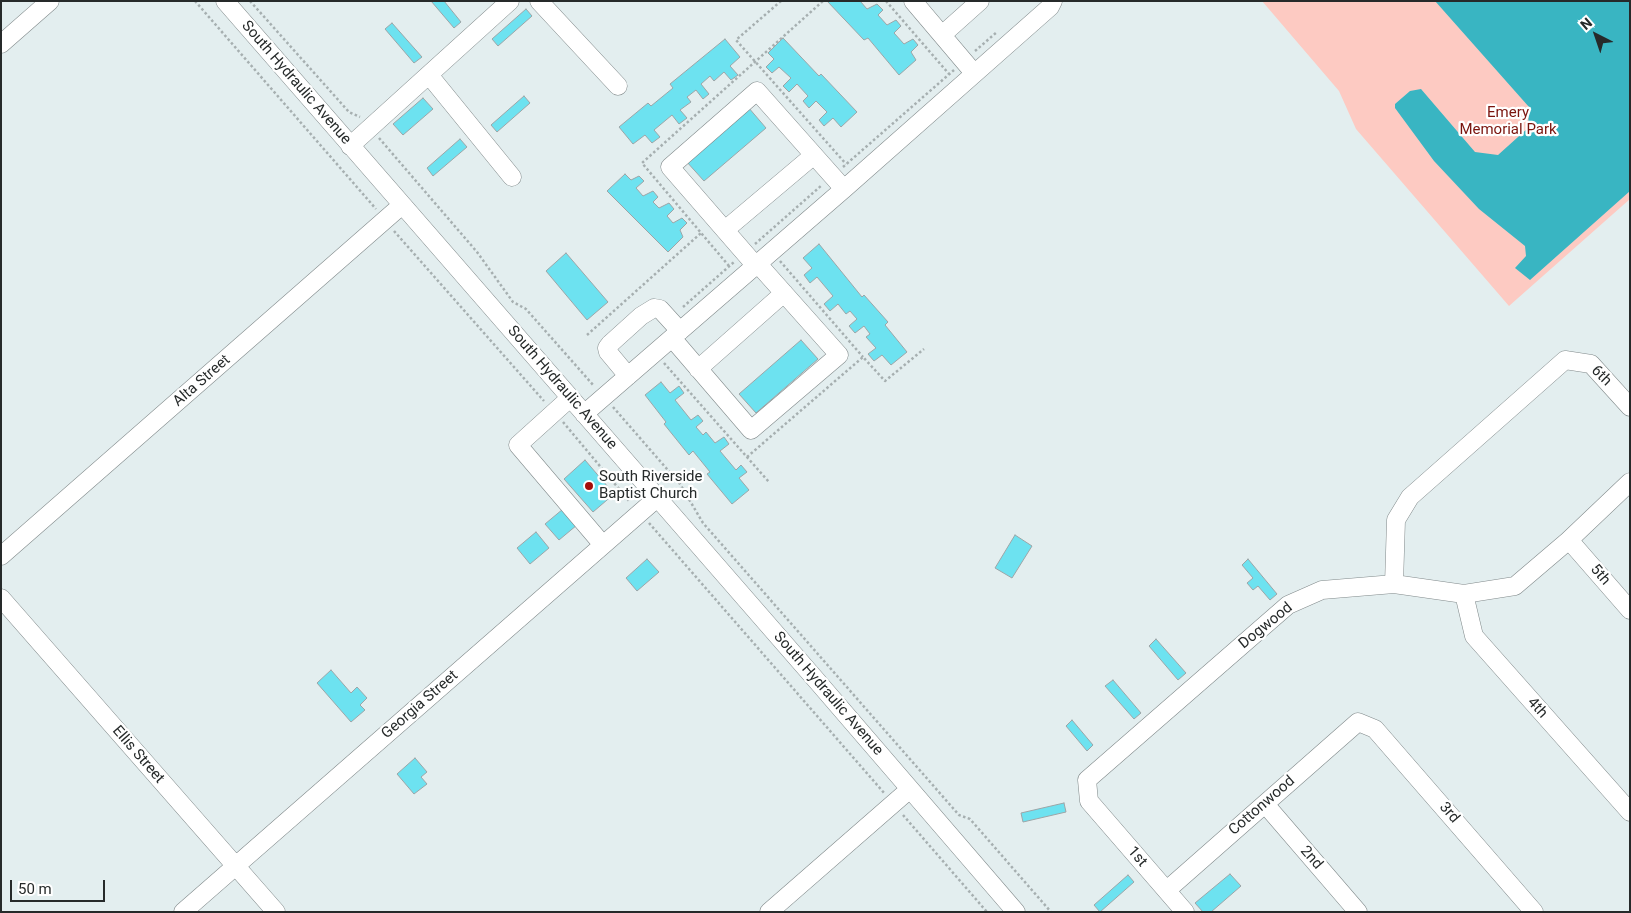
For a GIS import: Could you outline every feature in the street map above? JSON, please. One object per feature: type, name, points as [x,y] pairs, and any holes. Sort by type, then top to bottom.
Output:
[{"type":"street","points":[[1,44],[50,1]]},
{"type":"street","name":"South Hydraulic Avenue","points":[[225,1],[1016,912]]},
{"type":"street","points":[[350,146],[510,1]]},
{"type":"street","points":[[539,1],[618,86]]},
{"type":"street","points":[[942,35],[980,1]]},
{"type":"street","points":[[584,414],[599,387],[628,376],[673,330],[753,261],[969,67],[1050,7],[1053,1]]},
{"type":"street","points":[[916,2],[969,67]]},
{"type":"street","points":[[429,75],[512,177]]},
{"type":"street","points":[[628,376],[608,352],[607,348],[648,310],[654,308],[660,310],[698,369],[751,430],[839,355],[670,167],[757,91],[838,183]]},
{"type":"street","points":[[725,230],[814,155]]},
{"type":"street","name":"Alta Street","points":[[1,556],[402,205]]},
{"type":"street","points":[[698,369],[784,293]]},
{"type":"street","name":"6th","points":[[1394,584],[1396,520],[1410,497],[1565,360],[1591,364],[1630,407]]},
{"type":"street","points":[[570,398],[518,445],[603,545]]},
{"type":"street","points":[[1394,584],[1464,594],[1515,586],[1569,540],[1630,482]]},
{"type":"street","name":"Georgia Street","points":[[183,912],[657,498]]},
{"type":"street","name":"5th","points":[[1569,540],[1630,610]]},
{"type":"street","name":"Dogwood","points":[[1089,802],[1087,780],[1288,605],[1322,590],[1394,584]]},
{"type":"street","name":"4th","points":[[1464,594],[1474,636],[1630,812]]},
{"type":"street","name":"Ellis Street","points":[[1,598],[276,912]]},
{"type":"street","name":"Cottonwood","points":[[1167,890],[1358,722]]},
{"type":"street","name":"3rd","points":[[1358,722],[1376,729],[1534,912]]},
{"type":"street","points":[[769,912],[910,789]]},
{"type":"street","name":"1st","points":[[1089,802],[1185,912]]},
{"type":"street","name":"2nd","points":[[1265,804],[1358,912]]},
{"type":"path","points":[[195,1],[987,912]]},
{"type":"path","points":[[250,1],[348,112],[362,118],[478,252],[513,302],[526,309],[599,387],[680,484],[709,530],[959,815],[970,819],[1051,912]]},
{"type":"path","points":[[781,1],[736,40],[846,164]]},
{"type":"path","points":[[886,1],[949,74]]},
{"type":"path","points":[[673,330],[753,261],[838,183],[846,164],[949,74],[969,67],[998,31]]},
{"type":"path","points":[[587,335],[701,234]]},
{"type":"path","points":[[777,257],[885,381],[924,349]]},
{"type":"path","points":[[747,457],[863,357]]},
{"type":"path","points":[[660,358],[769,482]]},
{"type":"green space","name":"Emery Memorial Park","points":[[1262,1],[1630,1],[1630,199],[1509,306],[1356,129],[1339,91]]},
{"type":"water","points":[[1435,1],[1630,1],[1630,191],[1530,280],[1515,268],[1526,256],[1525,246],[1479,209],[1434,161],[1395,108],[1395,104],[1410,91],[1421,89],[1475,152],[1498,155],[1528,128],[1529,107]]},
{"type":"building","points":[[431,1],[444,1],[461,22],[454,28]]},
{"type":"building","points":[[827,1],[860,1],[867,9],[877,4],[883,10],[878,15],[887,25],[896,20],[901,26],[894,33],[904,44],[913,39],[918,45],[911,52],[916,60],[899,75],[868,38],[864,40]]},
{"type":"building","points":[[526,9],[532,16],[498,46],[492,39]]},
{"type":"building","points":[[392,23],[422,57],[414,63],[385,29]]},
{"type":"building","points":[[783,38],[857,112],[841,127],[833,118],[824,126],[819,120],[827,112],[816,101],[809,108],[803,101],[808,96],[797,84],[789,92],[783,86],[791,78],[779,67],[772,73],[766,67],[774,59],[768,53]]},
{"type":"building","points":[[725,39],[740,57],[730,66],[738,75],[731,80],[724,72],[714,81],[710,76],[701,84],[709,94],[703,99],[696,90],[687,97],[691,102],[680,110],[687,118],[679,124],[672,115],[654,130],[660,137],[652,143],[645,135],[633,144],[619,127],[648,103],[651,106],[673,88],[670,84]]},
{"type":"building","points":[[524,96],[530,103],[497,132],[491,125]]},
{"type":"building","points":[[423,98],[433,109],[403,135],[393,124]]},
{"type":"building","points":[[748,107],[766,128],[704,181],[686,161]]},
{"type":"building","points":[[460,139],[467,147],[433,176],[427,168]]},
{"type":"building","points":[[625,174],[631,180],[639,176],[644,181],[636,188],[643,196],[653,191],[658,197],[653,202],[659,208],[669,203],[674,209],[667,216],[673,223],[682,218],[687,223],[680,230],[683,237],[668,252],[607,191]]},
{"type":"building","points":[[819,244],[862,297],[864,295],[888,322],[885,325],[907,352],[891,365],[882,355],[874,361],[868,354],[876,348],[866,337],[870,334],[864,326],[855,333],[849,326],[857,319],[850,311],[846,314],[838,304],[830,311],[824,304],[833,296],[817,277],[810,283],[804,275],[812,268],[803,258]]},
{"type":"building","points":[[566,253],[608,302],[587,320],[546,271]]},
{"type":"building","points":[[801,340],[818,359],[756,413],[739,394]]},
{"type":"building","points":[[661,382],[670,393],[679,386],[684,393],[675,400],[691,420],[698,415],[703,421],[696,427],[703,435],[706,432],[715,443],[724,437],[729,444],[720,451],[736,470],[741,465],[747,472],[739,478],[749,490],[732,504],[707,474],[710,472],[693,451],[689,455],[664,424],[666,422],[645,395]]},
{"type":"building","name":"South Riverside Baptist Church","points":[[585,460],[614,494],[593,512],[564,479]]},
{"type":"building","points":[[563,509],[577,525],[559,540],[545,524]]},
{"type":"building","points":[[536,532],[549,548],[530,564],[517,548]]},
{"type":"building","points":[[1015,535],[1032,546],[1012,578],[995,568]]},
{"type":"building","points":[[647,559],[659,572],[637,591],[626,578]]},
{"type":"building","points":[[1248,559],[1277,594],[1270,600],[1258,586],[1253,590],[1247,583],[1253,578],[1242,565]]},
{"type":"building","points":[[1156,639],[1186,673],[1178,680],[1149,646]]},
{"type":"building","points":[[331,670],[351,693],[357,687],[367,698],[360,705],[365,710],[351,722],[317,683]]},
{"type":"building","points":[[1113,680],[1141,713],[1134,719],[1105,686]]},
{"type":"building","points":[[1072,720],[1093,745],[1087,751],[1066,726]]},
{"type":"building","points":[[415,758],[427,772],[421,777],[427,784],[414,794],[397,774]]},
{"type":"building","points":[[1064,803],[1066,812],[1023,822],[1021,813]]},
{"type":"building","points":[[1230,874],[1241,886],[1211,912],[1203,912],[1195,903]]},
{"type":"building","points":[[1128,875],[1134,882],[1100,912],[1094,905]]},
{"type":"place","name":"South Riverside Baptist Church","points":[[589,486]]}]
